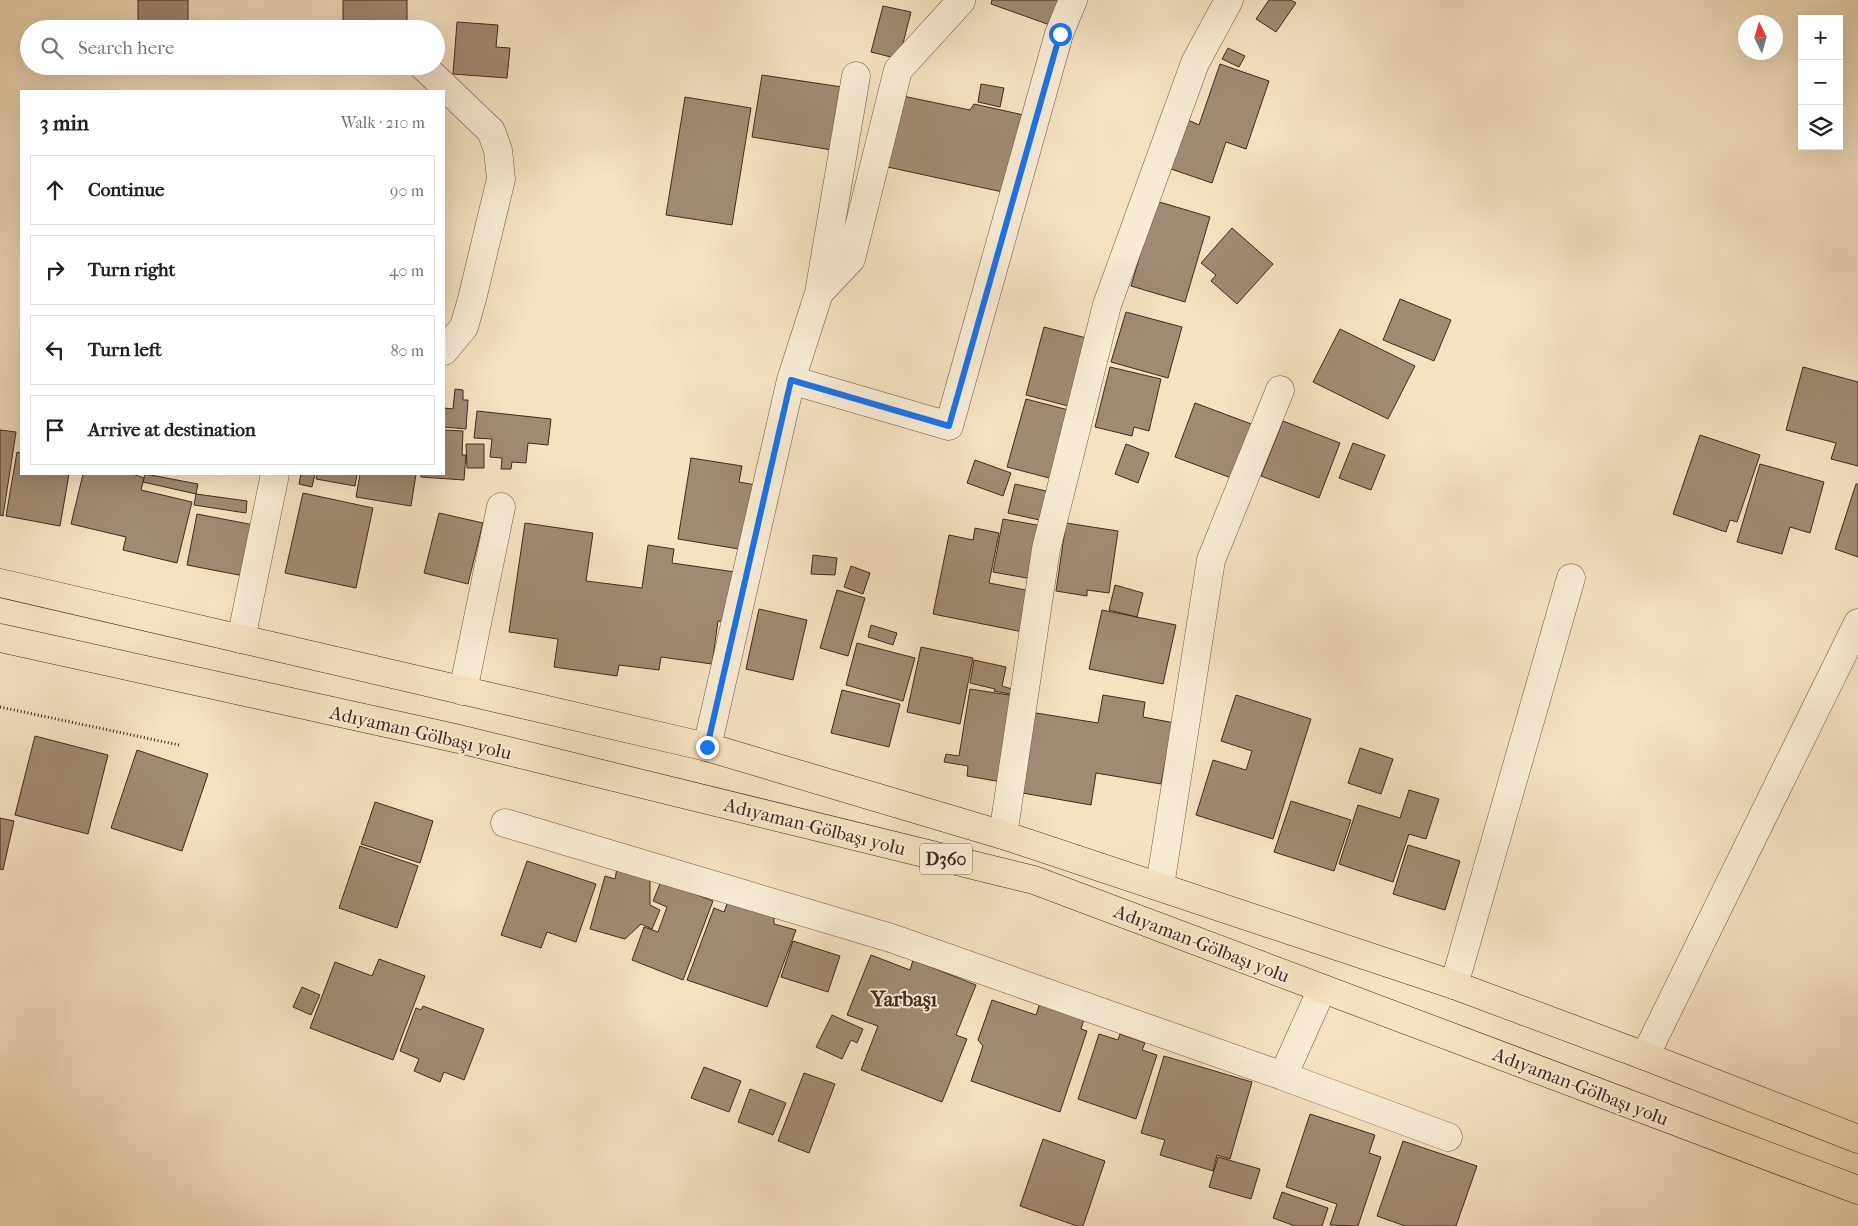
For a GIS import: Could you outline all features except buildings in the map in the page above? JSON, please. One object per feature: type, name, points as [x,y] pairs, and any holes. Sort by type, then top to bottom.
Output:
[{"type":"highway","name":"Adıyaman-Gölbaşı yolu","points":[[0,584],[707,747],[1003,835],[1454,985],[1645,1056],[1858,1139]]},
{"type":"highway","name":"Adıyaman-Gölbaşı yolu","points":[[0,638],[459,740],[1034,880],[1858,1190]]},
{"type":"street","points":[[791,380],[949,426],[1060,34],[1073,0]]},
{"type":"street","points":[[1003,835],[1046,549],[1107,305],[1195,63],[1229,0]]},
{"type":"street","points":[[819,294],[851,259],[898,70],[961,1]]},
{"type":"street","points":[[432,75],[491,131],[498,150],[501,179],[464,326],[445,350]]},
{"type":"street","points":[[707,747],[791,380],[819,294],[856,76]]},
{"type":"street","points":[[1160,886],[1211,560],[1280,390]]},
{"type":"street","points":[[241,639],[275,475]]},
{"type":"street","points":[[463,691],[501,506]]},
{"type":"street","points":[[1454,985],[1571,578]]},
{"type":"street","points":[[1645,1056],[1857,626]]},
{"type":"street","points":[[505,823],[891,938],[1283,1076],[1448,1137]]},
{"type":"street","points":[[1283,1076],[1322,989]]},
{"type":"path","points":[[0,707],[179,745]]},
{"type":"district","name":"Yarbaşı","points":[[904,999]]},
{"type":"route","points":[[707,747],[791,380],[949,426],[1060,34]]}]
